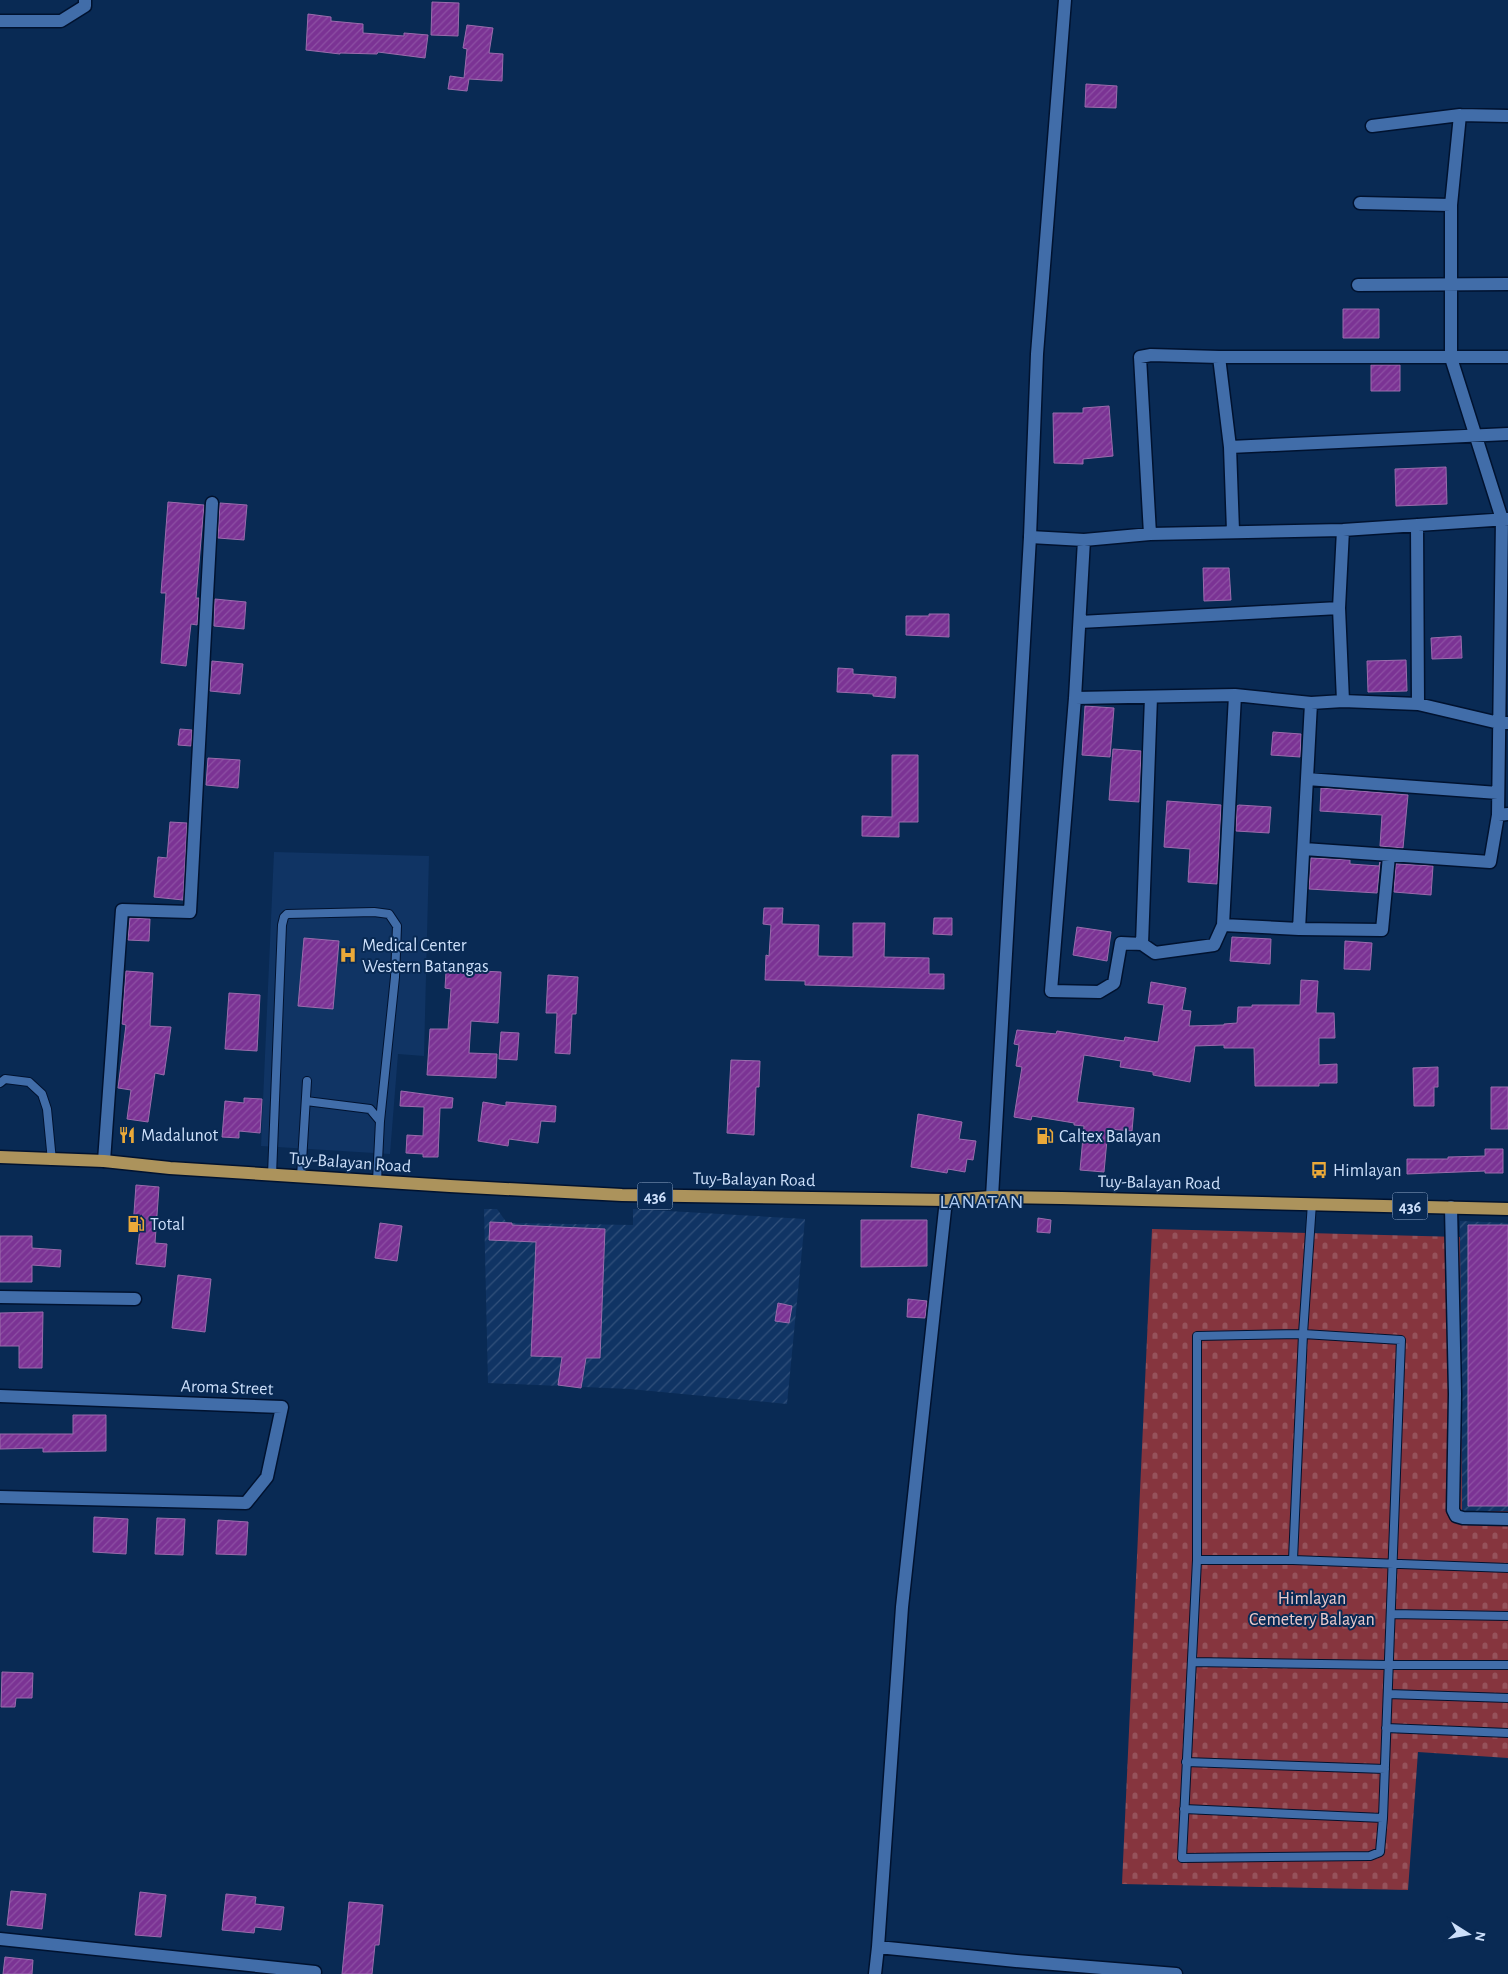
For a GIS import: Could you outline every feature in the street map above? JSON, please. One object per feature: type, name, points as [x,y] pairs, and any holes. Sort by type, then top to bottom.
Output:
[{"type":"main road","name":"Tuy-Balayan Road","points":[[0,1157],[52,1161],[104,1161],[170,1168],[301,1177],[622,1195],[946,1200],[992,1198],[1508,1208]]},
{"type":"street","points":[[0,22],[61,21],[85,6],[86,0]]},
{"type":"street","points":[[992,1198],[1030,537],[1037,354],[1065,0]]},
{"type":"street","points":[[1372,126],[1460,115],[1508,116]]},
{"type":"street","points":[[1304,849],[1490,862],[1503,814],[1498,793],[1504,723],[1505,519],[1450,358],[1452,205],[1460,115]]},
{"type":"street","points":[[1360,203],[1452,205]]},
{"type":"street","points":[[1358,285],[1508,284]]},
{"type":"street","points":[[1150,534],[1140,357],[1151,355],[1219,357],[1508,357]]},
{"type":"street","points":[[1219,357],[1230,447],[1233,531]]},
{"type":"street","points":[[1230,447],[1475,434],[1508,434]]},
{"type":"street","points":[[104,1161],[122,910],[190,912],[212,503]]},
{"type":"street","points":[[1030,537],[1084,540],[1150,534],[1343,530],[1505,519]]},
{"type":"street","points":[[1417,525],[1418,704]]},
{"type":"street","points":[[1343,530],[1339,608],[1343,700]]},
{"type":"street","points":[[1084,540],[1075,698],[1051,991],[1100,992],[1114,983],[1121,943],[1142,944],[1155,953],[1214,945],[1223,925],[1235,696]]},
{"type":"street","points":[[1080,622],[1339,608]]},
{"type":"street","points":[[1075,698],[1235,696],[1311,703],[1343,700],[1418,704],[1504,723]]},
{"type":"street","points":[[1142,944],[1151,697]]},
{"type":"street","points":[[1299,929],[1311,703]]},
{"type":"street","points":[[1307,779],[1498,793]]},
{"type":"street","points":[[1223,925],[1299,929],[1382,930],[1389,856]]},
{"type":"street","points":[[875,1974],[902,1606],[946,1200]]},
{"type":"street","points":[[1452,1207],[1454,1510],[1456,1516],[1463,1518],[1508,1519]]},
{"type":"street","points":[[0,1297],[135,1298]]},
{"type":"street","name":"Aroma Street","points":[[0,1396],[282,1407],[266,1477],[246,1503],[0,1497]]},
{"type":"street","points":[[0,1939],[314,1973]]},
{"type":"street","points":[[878,1947],[1176,1974]]},
{"type":"lane","points":[[272,1175],[282,925],[284,917],[287,914],[381,913],[389,914],[397,926],[380,1121],[377,1181]]},
{"type":"lane","points":[[0,1083],[6,1080],[29,1082],[42,1094],[47,1110],[52,1161]]},
{"type":"lane","points":[[301,1177],[307,1081]]},
{"type":"lane","points":[[306,1101],[370,1109],[380,1121]]},
{"type":"lane","points":[[1293,1560],[1303,1334],[1312,1203]]},
{"type":"lane","points":[[1303,1334],[1401,1340],[1383,1818],[1380,1852],[1370,1856],[1182,1858],[1197,1560],[1197,1336],[1303,1334]]},
{"type":"lane","points":[[1197,1560],[1293,1560],[1393,1566],[1508,1568]]},
{"type":"lane","points":[[1391,1614],[1508,1616]]},
{"type":"lane","points":[[1192,1662],[1389,1666],[1508,1665]]},
{"type":"lane","points":[[1388,1694],[1508,1698]]},
{"type":"lane","points":[[1386,1728],[1508,1733]]},
{"type":"lane","points":[[1186,1762],[1385,1769]]},
{"type":"lane","points":[[1184,1809],[1383,1818]]},
{"type":"shaded area","name":"Medical Center Western Batangas","points":[[274,852],[429,856],[424,1056],[398,1054],[390,1154],[261,1146]]},
{"type":"shaded area","points":[[484,1209],[497,1209],[507,1223],[633,1225],[633,1209],[805,1219],[787,1404],[630,1389],[488,1383]]},
{"type":"shaded area","points":[[1460,1221],[1508,1223],[1508,1511],[1462,1511]]},
{"type":"green space","name":"Himlayan Cemetery Balayan","points":[[1152,1229],[1460,1237],[1462,1511],[1508,1511],[1508,1758],[1418,1752],[1408,1890],[1122,1884]]},
{"type":"building","points":[[432,2],[459,3],[458,36],[431,35]]},
{"type":"building","points":[[308,14],[331,17],[331,21],[363,24],[363,33],[404,36],[404,33],[428,35],[425,58],[378,52],[377,54],[340,54],[306,50]]},
{"type":"building","points":[[467,25],[493,28],[489,53],[503,54],[502,81],[469,79],[467,91],[448,89],[450,76],[464,78],[467,49],[463,48]]},
{"type":"building","points":[[1086,84],[1117,86],[1116,108],[1085,107]]},
{"type":"building","points":[[1343,309],[1379,309],[1379,338],[1343,338]]},
{"type":"building","points":[[1371,365],[1400,365],[1400,391],[1371,391]]},
{"type":"building","points":[[1109,406],[1113,456],[1083,459],[1083,464],[1054,463],[1053,413],[1083,413],[1083,408]]},
{"type":"building","points":[[1446,467],[1447,504],[1396,506],[1395,469]]},
{"type":"building","points":[[168,502],[204,505],[196,598],[199,598],[197,625],[191,624],[186,666],[161,663],[166,593],[161,593]]},
{"type":"building","points":[[220,503],[247,505],[244,540],[218,538]]},
{"type":"building","points":[[1203,568],[1229,568],[1231,600],[1204,601]]},
{"type":"building","points":[[215,599],[246,602],[244,629],[214,626]]},
{"type":"building","points":[[929,614],[949,614],[949,637],[906,635],[906,616],[929,616]]},
{"type":"building","points":[[1461,636],[1462,658],[1432,659],[1431,638]]},
{"type":"building","points":[[1406,660],[1407,691],[1368,692],[1367,661]]},
{"type":"building","points":[[212,661],[243,664],[240,694],[210,691]]},
{"type":"building","points":[[838,668],[853,669],[853,674],[896,677],[895,698],[873,696],[873,694],[837,692]]},
{"type":"building","points":[[1085,706],[1114,708],[1110,757],[1082,755]]},
{"type":"building","points":[[180,729],[192,730],[191,746],[178,745]]},
{"type":"building","points":[[1273,732],[1301,734],[1300,757],[1271,755]]},
{"type":"building","points":[[1113,749],[1141,751],[1139,802],[1109,800]]},
{"type":"building","points":[[892,755],[918,755],[918,822],[899,822],[899,837],[862,836],[862,816],[892,817]]},
{"type":"building","points":[[208,758],[240,760],[238,788],[206,785]]},
{"type":"building","points":[[1321,788],[1408,795],[1403,848],[1380,846],[1382,815],[1320,811]]},
{"type":"building","points":[[1167,801],[1221,805],[1217,884],[1188,882],[1190,849],[1164,847]]},
{"type":"building","points":[[1237,806],[1271,807],[1269,833],[1236,831]]},
{"type":"building","points":[[170,822],[187,823],[183,900],[154,897],[158,857],[167,858]]},
{"type":"building","points":[[1311,858],[1350,860],[1350,864],[1379,866],[1380,862],[1377,893],[1309,889]]},
{"type":"building","points":[[1396,864],[1433,866],[1431,895],[1394,892]]},
{"type":"building","points":[[764,908],[783,908],[782,924],[819,925],[818,956],[853,957],[853,923],[885,923],[884,957],[929,958],[929,974],[944,974],[944,989],[805,985],[805,981],[765,980],[766,955],[769,956],[771,925],[763,924]]},
{"type":"building","points":[[130,918],[150,919],[149,941],[128,940]]},
{"type":"building","points":[[934,918],[952,918],[952,935],[933,934]]},
{"type":"building","points":[[1077,927],[1111,932],[1107,961],[1073,955]]},
{"type":"building","points":[[1232,937],[1271,939],[1270,964],[1230,961]]},
{"type":"building","points":[[304,938],[339,941],[333,1009],[298,1006]]},
{"type":"building","points":[[1345,941],[1372,943],[1370,970],[1344,969]]},
{"type":"building","points":[[126,971],[153,973],[150,1026],[171,1027],[164,1075],[155,1073],[148,1122],[127,1119],[131,1090],[118,1088],[126,1025],[122,1024]]},
{"type":"building","points":[[482,971],[501,972],[498,1023],[471,1021],[469,1053],[497,1054],[496,1078],[427,1075],[430,1029],[448,1029],[451,989],[445,988],[446,972],[482,973]]},
{"type":"building","points":[[548,975],[578,977],[576,1014],[572,1014],[570,1054],[555,1053],[557,1013],[546,1013]]},
{"type":"building","points":[[1301,980],[1318,981],[1316,1013],[1334,1013],[1335,1038],[1319,1038],[1319,1065],[1337,1064],[1337,1083],[1319,1083],[1319,1086],[1255,1086],[1254,1048],[1224,1048],[1224,1045],[1195,1046],[1190,1082],[1153,1075],[1153,1072],[1120,1067],[1121,1061],[1084,1055],[1077,1102],[1134,1108],[1132,1131],[1108,1129],[1104,1172],[1080,1170],[1084,1126],[1032,1116],[1031,1120],[1014,1117],[1022,1067],[1016,1066],[1019,1045],[1014,1044],[1017,1030],[1056,1034],[1057,1031],[1124,1041],[1125,1037],[1158,1042],[1164,1005],[1148,1003],[1151,982],[1186,988],[1182,1010],[1191,1011],[1189,1026],[1237,1023],[1238,1007],[1252,1007],[1252,1005],[1300,1005]]},
{"type":"building","points":[[229,993],[260,995],[257,1051],[225,1049]]},
{"type":"building","points":[[501,1032],[519,1033],[517,1060],[499,1059]]},
{"type":"building","points":[[731,1060],[760,1061],[759,1087],[756,1087],[754,1135],[727,1133]]},
{"type":"building","points":[[1438,1067],[1438,1087],[1434,1087],[1434,1106],[1414,1106],[1413,1068]]},
{"type":"building","points":[[1491,1087],[1508,1087],[1508,1129],[1491,1129]]},
{"type":"building","points":[[401,1091],[453,1098],[452,1108],[440,1108],[438,1157],[423,1157],[423,1154],[406,1153],[407,1135],[423,1136],[424,1107],[400,1106]]},
{"type":"building","points":[[244,1098],[262,1099],[260,1133],[239,1131],[239,1138],[222,1137],[225,1101],[244,1103]]},
{"type":"building","points":[[483,1102],[506,1106],[506,1102],[556,1106],[555,1122],[541,1121],[538,1143],[509,1139],[508,1146],[478,1141]]},
{"type":"building","points":[[918,1114],[962,1122],[959,1139],[976,1141],[973,1160],[967,1159],[965,1172],[948,1169],[947,1173],[911,1167]]},
{"type":"building","points":[[1485,1149],[1503,1149],[1503,1173],[1485,1173],[1485,1171],[1407,1174],[1407,1159],[1448,1159],[1448,1157],[1485,1156]]},
{"type":"building","points":[[136,1185],[159,1187],[155,1243],[167,1244],[165,1267],[136,1264],[140,1228],[133,1227]]},
{"type":"building","points":[[1038,1218],[1051,1220],[1050,1233],[1037,1232]]},
{"type":"building","points":[[861,1220],[927,1220],[927,1266],[861,1267]]},
{"type":"building","points":[[490,1222],[512,1223],[512,1225],[605,1229],[600,1358],[586,1358],[581,1388],[558,1385],[562,1357],[531,1356],[536,1242],[489,1240]]},
{"type":"building","points":[[380,1223],[402,1226],[397,1261],[375,1258]]},
{"type":"building","points":[[1468,1225],[1508,1225],[1508,1506],[1468,1506]]},
{"type":"building","points":[[0,1236],[32,1236],[32,1248],[61,1250],[60,1267],[32,1265],[32,1282],[0,1282]]},
{"type":"building","points":[[178,1275],[211,1279],[205,1332],[172,1328]]},
{"type":"building","points":[[908,1299],[927,1301],[925,1318],[907,1317]]},
{"type":"building","points":[[778,1303],[792,1306],[789,1323],[775,1321]]},
{"type":"building","points":[[43,1312],[42,1368],[19,1368],[19,1346],[0,1346],[0,1313]]},
{"type":"building","points":[[73,1415],[106,1415],[106,1451],[43,1452],[43,1448],[0,1449],[0,1434],[73,1434]]},
{"type":"building","points":[[94,1517],[128,1519],[126,1554],[93,1552]]},
{"type":"building","points":[[157,1518],[185,1519],[183,1555],[155,1554]]},
{"type":"building","points":[[218,1520],[248,1522],[246,1555],[216,1554]]},
{"type":"building","points":[[2,1672],[33,1673],[32,1698],[16,1698],[15,1707],[1,1707]]},
{"type":"building","points":[[11,1891],[46,1894],[42,1929],[7,1925]]},
{"type":"building","points":[[140,1892],[166,1895],[161,1937],[135,1935]]},
{"type":"building","points":[[226,1894],[256,1897],[255,1904],[284,1907],[281,1930],[255,1927],[254,1933],[222,1930]]},
{"type":"building","points":[[349,1902],[383,1905],[379,1945],[375,1945],[372,1974],[342,1974]]},
{"type":"building","points":[[5,1957],[33,1960],[32,1974],[3,1974]]},
{"type":"place","name":"Medical Center Western Batangas","points":[[348,955]]},
{"type":"place","name":"Madalunot","points":[[127,1135]]},
{"type":"place","name":"Caltex Balayan","points":[[1045,1136]]},
{"type":"place","name":"Himlayan","points":[[1319,1170]]},
{"type":"place","name":"Total","points":[[136,1224]]},
{"type":"district","name":"LANATAN","points":[[982,1201]]}]
